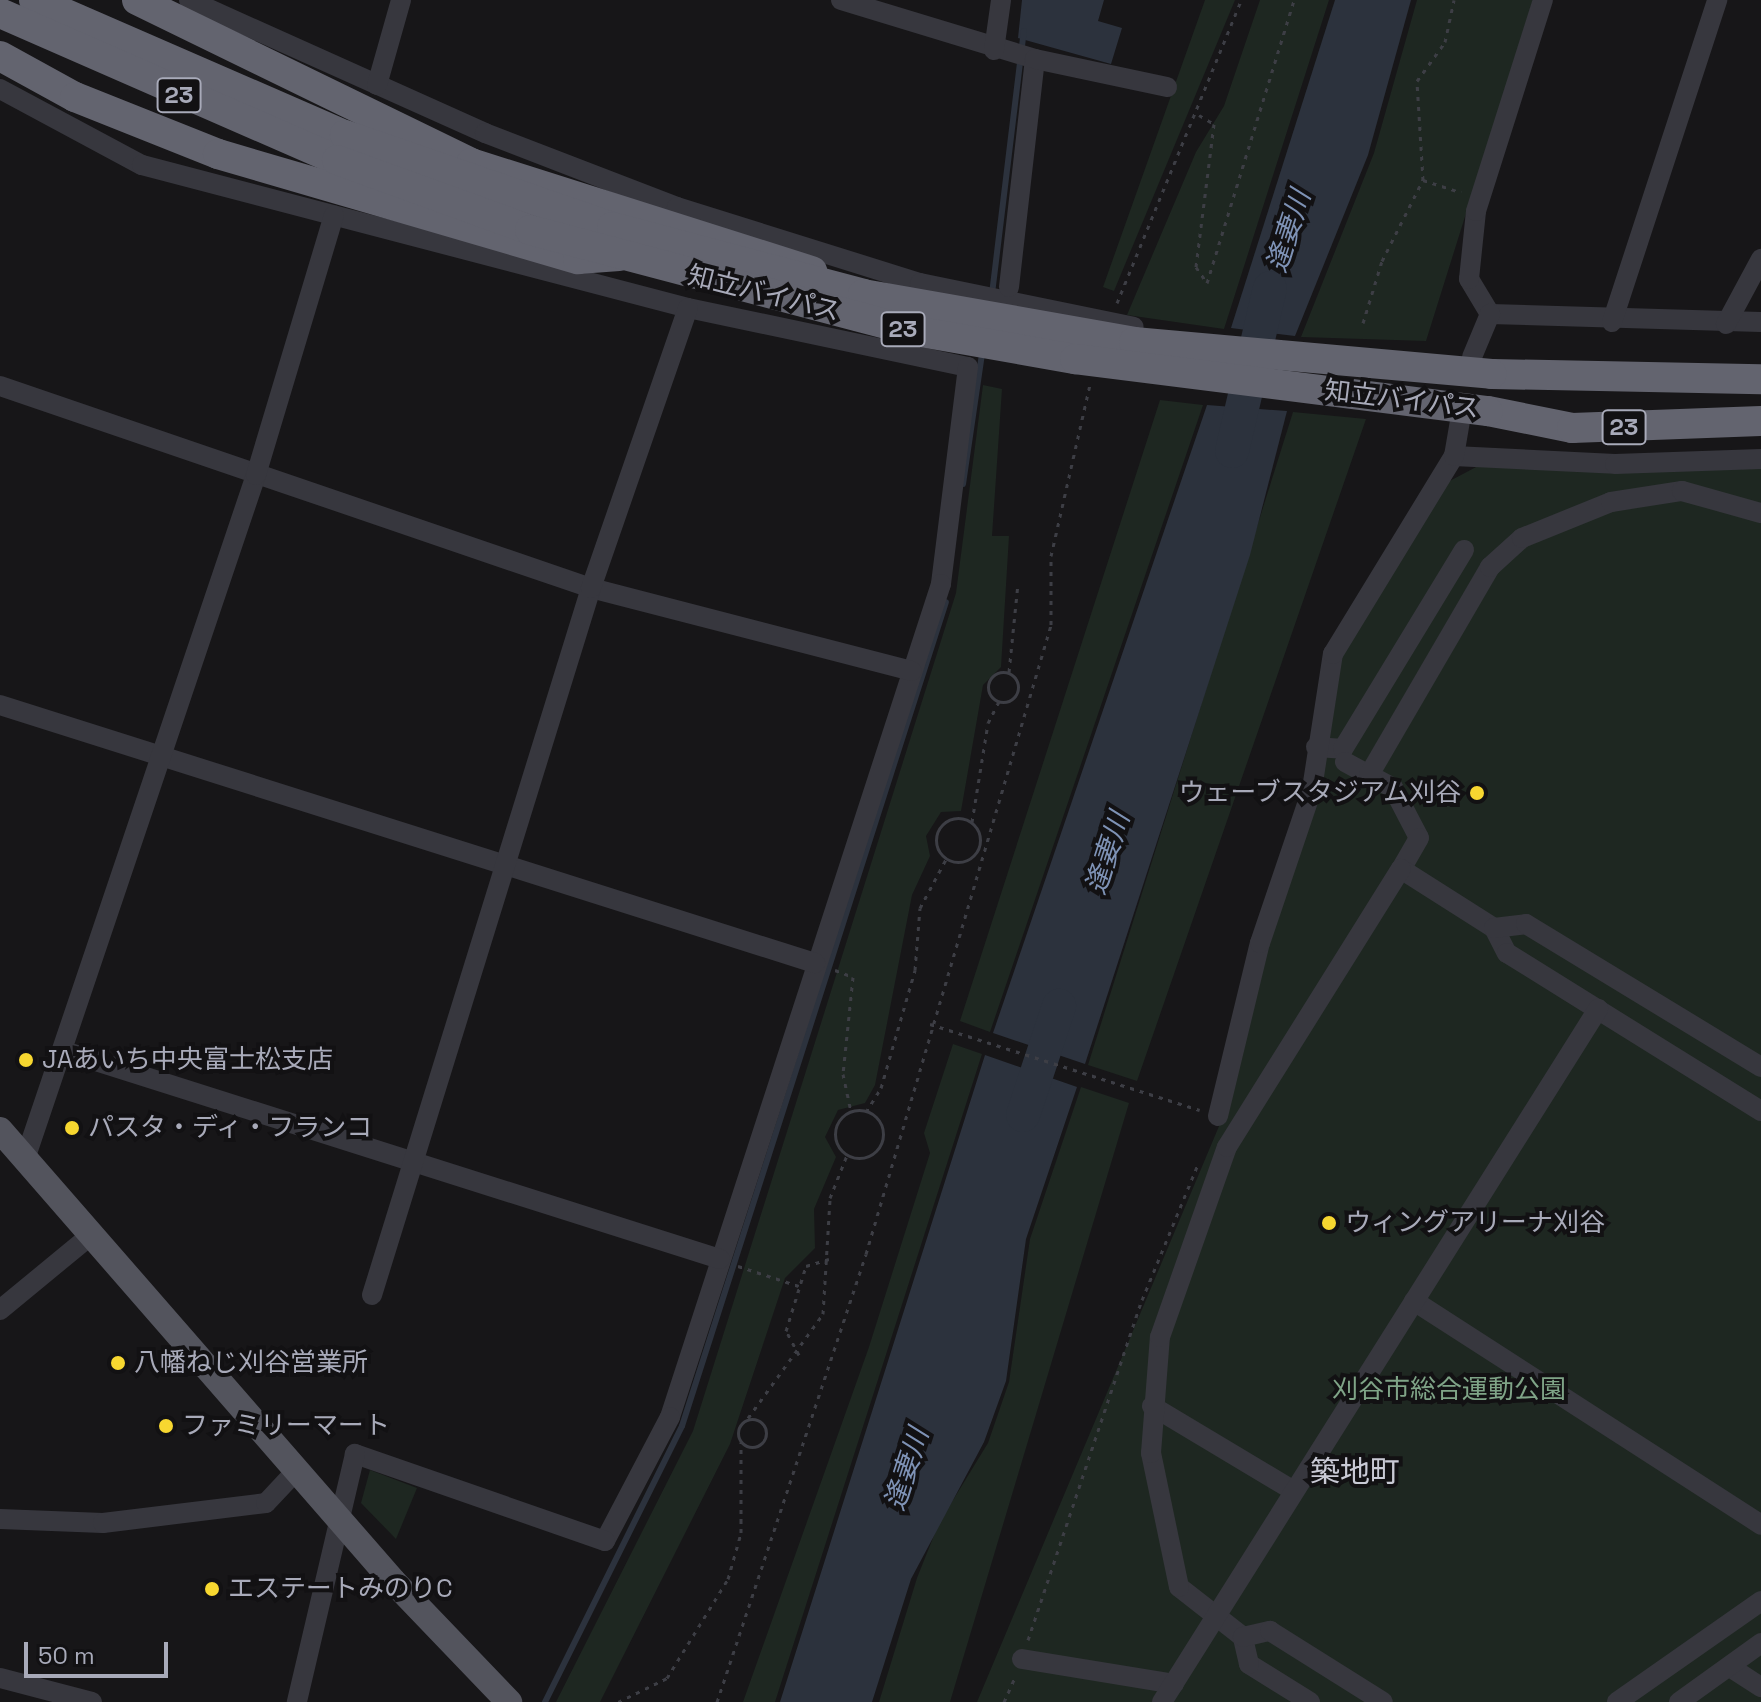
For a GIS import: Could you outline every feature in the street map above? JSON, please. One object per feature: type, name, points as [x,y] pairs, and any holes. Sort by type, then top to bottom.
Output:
[{"type":"highway","points":[[137,0],[471,163],[772,254],[863,294]]},
{"type":"highway","name":"知立バイパス","points":[[19,12],[341,147],[619,256],[919,332],[1474,413],[1761,406]]},
{"type":"highway","points":[[0,56],[75,97],[218,154],[578,259],[619,256]]},
{"type":"highway","name":"知立バイパス","points":[[341,147],[612,227],[863,294],[1134,342],[1725,383],[1761,379]]},
{"type":"highway","points":[[1725,383],[1761,371]]},
{"type":"highway","name":"23","points":[[1474,413],[1572,428],[1761,421]]},
{"type":"main road","points":[[0,1130],[340,1521],[509,1702]]},
{"type":"street","points":[[189,0],[579,172],[920,283],[1162,333],[1305,347]]},
{"type":"street","points":[[377,85],[401,0]]},
{"type":"street","points":[[841,0],[994,50],[1167,87]]},
{"type":"street","points":[[994,50],[1001,0]]},
{"type":"street","points":[[1482,366],[1490,314],[1469,279],[1480,197],[1543,0]]},
{"type":"street","points":[[1612,322],[1717,0]]},
{"type":"street","points":[[1009,287],[1035,59]]},
{"type":"street","points":[[0,89],[142,165],[688,308],[968,367],[941,584],[815,963],[670,1417],[605,1541],[355,1454],[297,1702]]},
{"type":"street","points":[[25,1159],[256,475],[334,215]]},
{"type":"street","points":[[1726,324],[1761,259]]},
{"type":"street","points":[[372,1295],[510,864],[591,588],[688,308]]},
{"type":"street","points":[[1490,314],[1612,322],[1761,322]]},
{"type":"street","points":[[0,386],[591,588],[911,671]]},
{"type":"street","points":[[1218,1116],[1260,943],[1312,789],[1316,747],[1333,654],[1454,456],[1474,413]]},
{"type":"street","points":[[1454,456],[1615,464],[1761,459]]},
{"type":"street","points":[[1369,775],[1490,567],[1522,538],[1611,502],[1682,491],[1761,513]]},
{"type":"street","points":[[1316,747],[1343,749],[1464,550]]},
{"type":"street","points":[[0,705],[163,753],[815,963]]},
{"type":"street","points":[[1345,762],[1393,788],[1419,838],[1227,1147],[1160,1337],[1152,1406],[1151,1453],[1179,1587],[1214,1619],[1243,1637],[1270,1631],[1383,1702]]},
{"type":"street","points":[[1401,869],[1494,928],[1507,953],[1761,1111]]},
{"type":"street","points":[[1494,928],[1526,924],[1761,1067]]},
{"type":"street","points":[[1162,1702],[1598,1009]]},
{"type":"street","points":[[64,1051],[415,1159],[720,1259]]},
{"type":"street","points":[[0,1310],[91,1235]]},
{"type":"street","points":[[1414,1301],[1761,1525]]},
{"type":"street","points":[[1152,1406],[1294,1491]]},
{"type":"street","points":[[0,1519],[103,1523],[266,1503],[296,1471]]},
{"type":"street","points":[[1617,1702],[1761,1601]]},
{"type":"street","points":[[1243,1637],[1249,1664],[1310,1702]]},
{"type":"street","points":[[1679,1702],[1761,1643]]},
{"type":"street","points":[[1022,1659],[1174,1684]]},
{"type":"street","points":[[1730,1667],[1761,1687]]},
{"type":"street","points":[[0,1678],[92,1702]]},
{"type":"path","points":[[1112,317],[1199,115],[1241,0]]},
{"type":"path","points":[[1199,115],[1214,124],[1196,267],[1207,283],[1294,0]]},
{"type":"path","points":[[1363,323],[1382,261],[1423,180],[1417,81],[1445,42],[1454,0]]},
{"type":"path","points":[[1423,180],[1480,197]]},
{"type":"path","points":[[1101,301],[1116,303]]},
{"type":"path","points":[[717,1702],[857,1285],[930,1024],[1051,625],[1051,556],[1095,370]]},
{"type":"path","points":[[946,859],[967,860],[978,849],[972,822],[988,723],[999,701],[1018,689],[1009,672],[1018,583]]},
{"type":"path","points":[[999,701],[989,682],[1009,672]]},
{"type":"path","points":[[946,859],[935,841],[939,827],[951,818],[972,822]]},
{"type":"path","points":[[866,1112],[881,1088],[915,970],[920,908],[946,859]]},
{"type":"path","points":[[847,1155],[835,1136],[851,1112],[843,1074],[853,977]]},
{"type":"path","points":[[930,1024],[1218,1116]]},
{"type":"path","points":[[847,1155],[870,1155],[881,1144],[882,1128],[866,1112],[851,1112]]},
{"type":"path","points":[[618,1702],[667,1678],[728,1579],[741,1533],[741,1442],[738,1428],[799,1355],[823,1314],[829,1259],[830,1198],[847,1155]]},
{"type":"path","points":[[1004,1702],[1022,1659],[1137,1314],[1200,1159]]},
{"type":"path","points":[[799,1355],[786,1331],[806,1266],[829,1259]]},
{"type":"path","points":[[741,1266],[800,1286]]},
{"type":"path","points":[[741,1442],[753,1447],[766,1435],[762,1422],[748,1418]]},
{"type":"green space","points":[[1205,0],[1235,0],[1114,291],[1103,287]]},
{"type":"green space","points":[[1260,0],[1329,0],[1224,329],[1127,315],[1196,152],[1224,106]]},
{"type":"green space","points":[[1417,0],[1533,0],[1426,341],[1301,337],[1374,153]]},
{"type":"green space","points":[[983,385],[1002,389],[992,536],[1009,536],[1001,667],[983,685],[961,811],[941,812],[926,836],[930,856],[912,895],[875,1085],[865,1103],[838,1110],[825,1137],[836,1157],[814,1209],[815,1248],[785,1278],[730,1444],[600,1702],[556,1702],[693,1431],[956,593]]},
{"type":"green space","points":[[1160,400],[1203,405],[990,1032],[960,1021]]},
{"type":"green space","points":[[1293,412],[1366,419],[1137,1081],[1088,1065]]},
{"type":"green space","name":"刈谷市総合運動公園","points":[[1761,463],[1761,1702],[977,1702],[1222,1119],[1339,659],[1444,484],[1478,466]]},
{"type":"green space","points":[[953,1044],[982,1054],[775,1702],[743,1702],[869,1347],[930,1153],[924,1133]]},
{"type":"green space","points":[[1081,1087],[1129,1103],[950,1702],[879,1702],[917,1578],[939,1523],[988,1443],[1009,1382],[1030,1239]]},
{"type":"green space","points":[[370,1470],[417,1488],[396,1539],[361,1503]]},
{"type":"water","points":[[1022,0],[1104,0],[1098,21],[1122,28],[1111,64],[1018,38]]},
{"type":"water","points":[[1335,0],[1411,0],[1368,155],[1295,336],[1231,328]]},
{"type":"water","points":[[1207,405],[1287,411],[1250,555],[1085,1064],[993,1033]]},
{"type":"water","points":[[985,1055],[1077,1087],[1026,1239],[1006,1381],[984,1442],[911,1579],[872,1702],[780,1702]]},
{"type":"waterway","points":[[992,294],[1024,31]]},
{"type":"waterway","name":"逢妻川","points":[[1232,451],[1270,288]]},
{"type":"waterway","points":[[963,484],[982,353]]},
{"type":"waterway","points":[[545,1702],[682,1426],[946,602]]},
{"type":"waterway","name":"逢妻川","points":[[1023,1115],[1059,1006]]},
{"type":"place","name":"ウェーブスタジアム刈谷","points":[[1477,793]]},
{"type":"place","name":"JAあいち中央富士松支店","points":[[26,1060]]},
{"type":"place","name":"パスタ・ディ・フランコ","points":[[72,1128]]},
{"type":"place","name":"ウィングアリーナ刈谷","points":[[1329,1223]]},
{"type":"place","name":"八幡ねじ刈谷営業所","points":[[118,1363]]},
{"type":"place","name":"ファミリーマート","points":[[166,1426]]},
{"type":"place","name":"エステートみのりC","points":[[212,1589]]},
{"type":"district","name":"築地町","points":[[1355,1472]]}]
